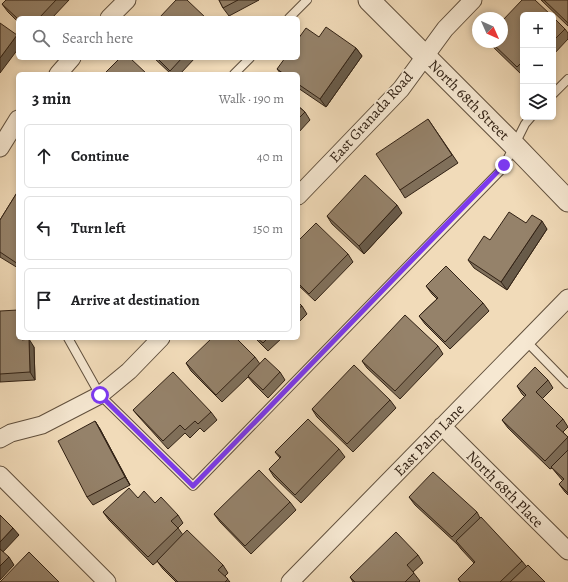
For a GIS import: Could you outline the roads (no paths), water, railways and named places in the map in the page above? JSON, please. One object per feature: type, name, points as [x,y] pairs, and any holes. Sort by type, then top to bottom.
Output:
[{"type":"street","points":[[111,16],[127,0]]},
{"type":"street","name":"North 68th Street","points":[[369,0],[568,201]]},
{"type":"street","name":"East Granada Road","points":[[300,194],[401,89],[444,29],[473,0]]},
{"type":"street","points":[[60,72],[70,60]]},
{"type":"street","points":[[0,148],[16,122]]},
{"type":"street","name":"East Palm Lane","points":[[290,582],[568,298]]},
{"type":"street","points":[[0,439],[11,433],[42,425],[100,395],[129,371],[159,340]]},
{"type":"street","name":"North 68th Place","points":[[442,426],[568,551]]},
{"type":"street","points":[[0,475],[107,582]]},
{"type":"lane","points":[[291,16],[307,0]]},
{"type":"lane","points":[[236,72],[248,60]]},
{"type":"lane","points":[[556,91],[568,79]]},
{"type":"lane","points":[[69,340],[100,395],[193,486],[503,168],[528,120]]},
{"type":"lane","points":[[526,341],[568,384]]}]
